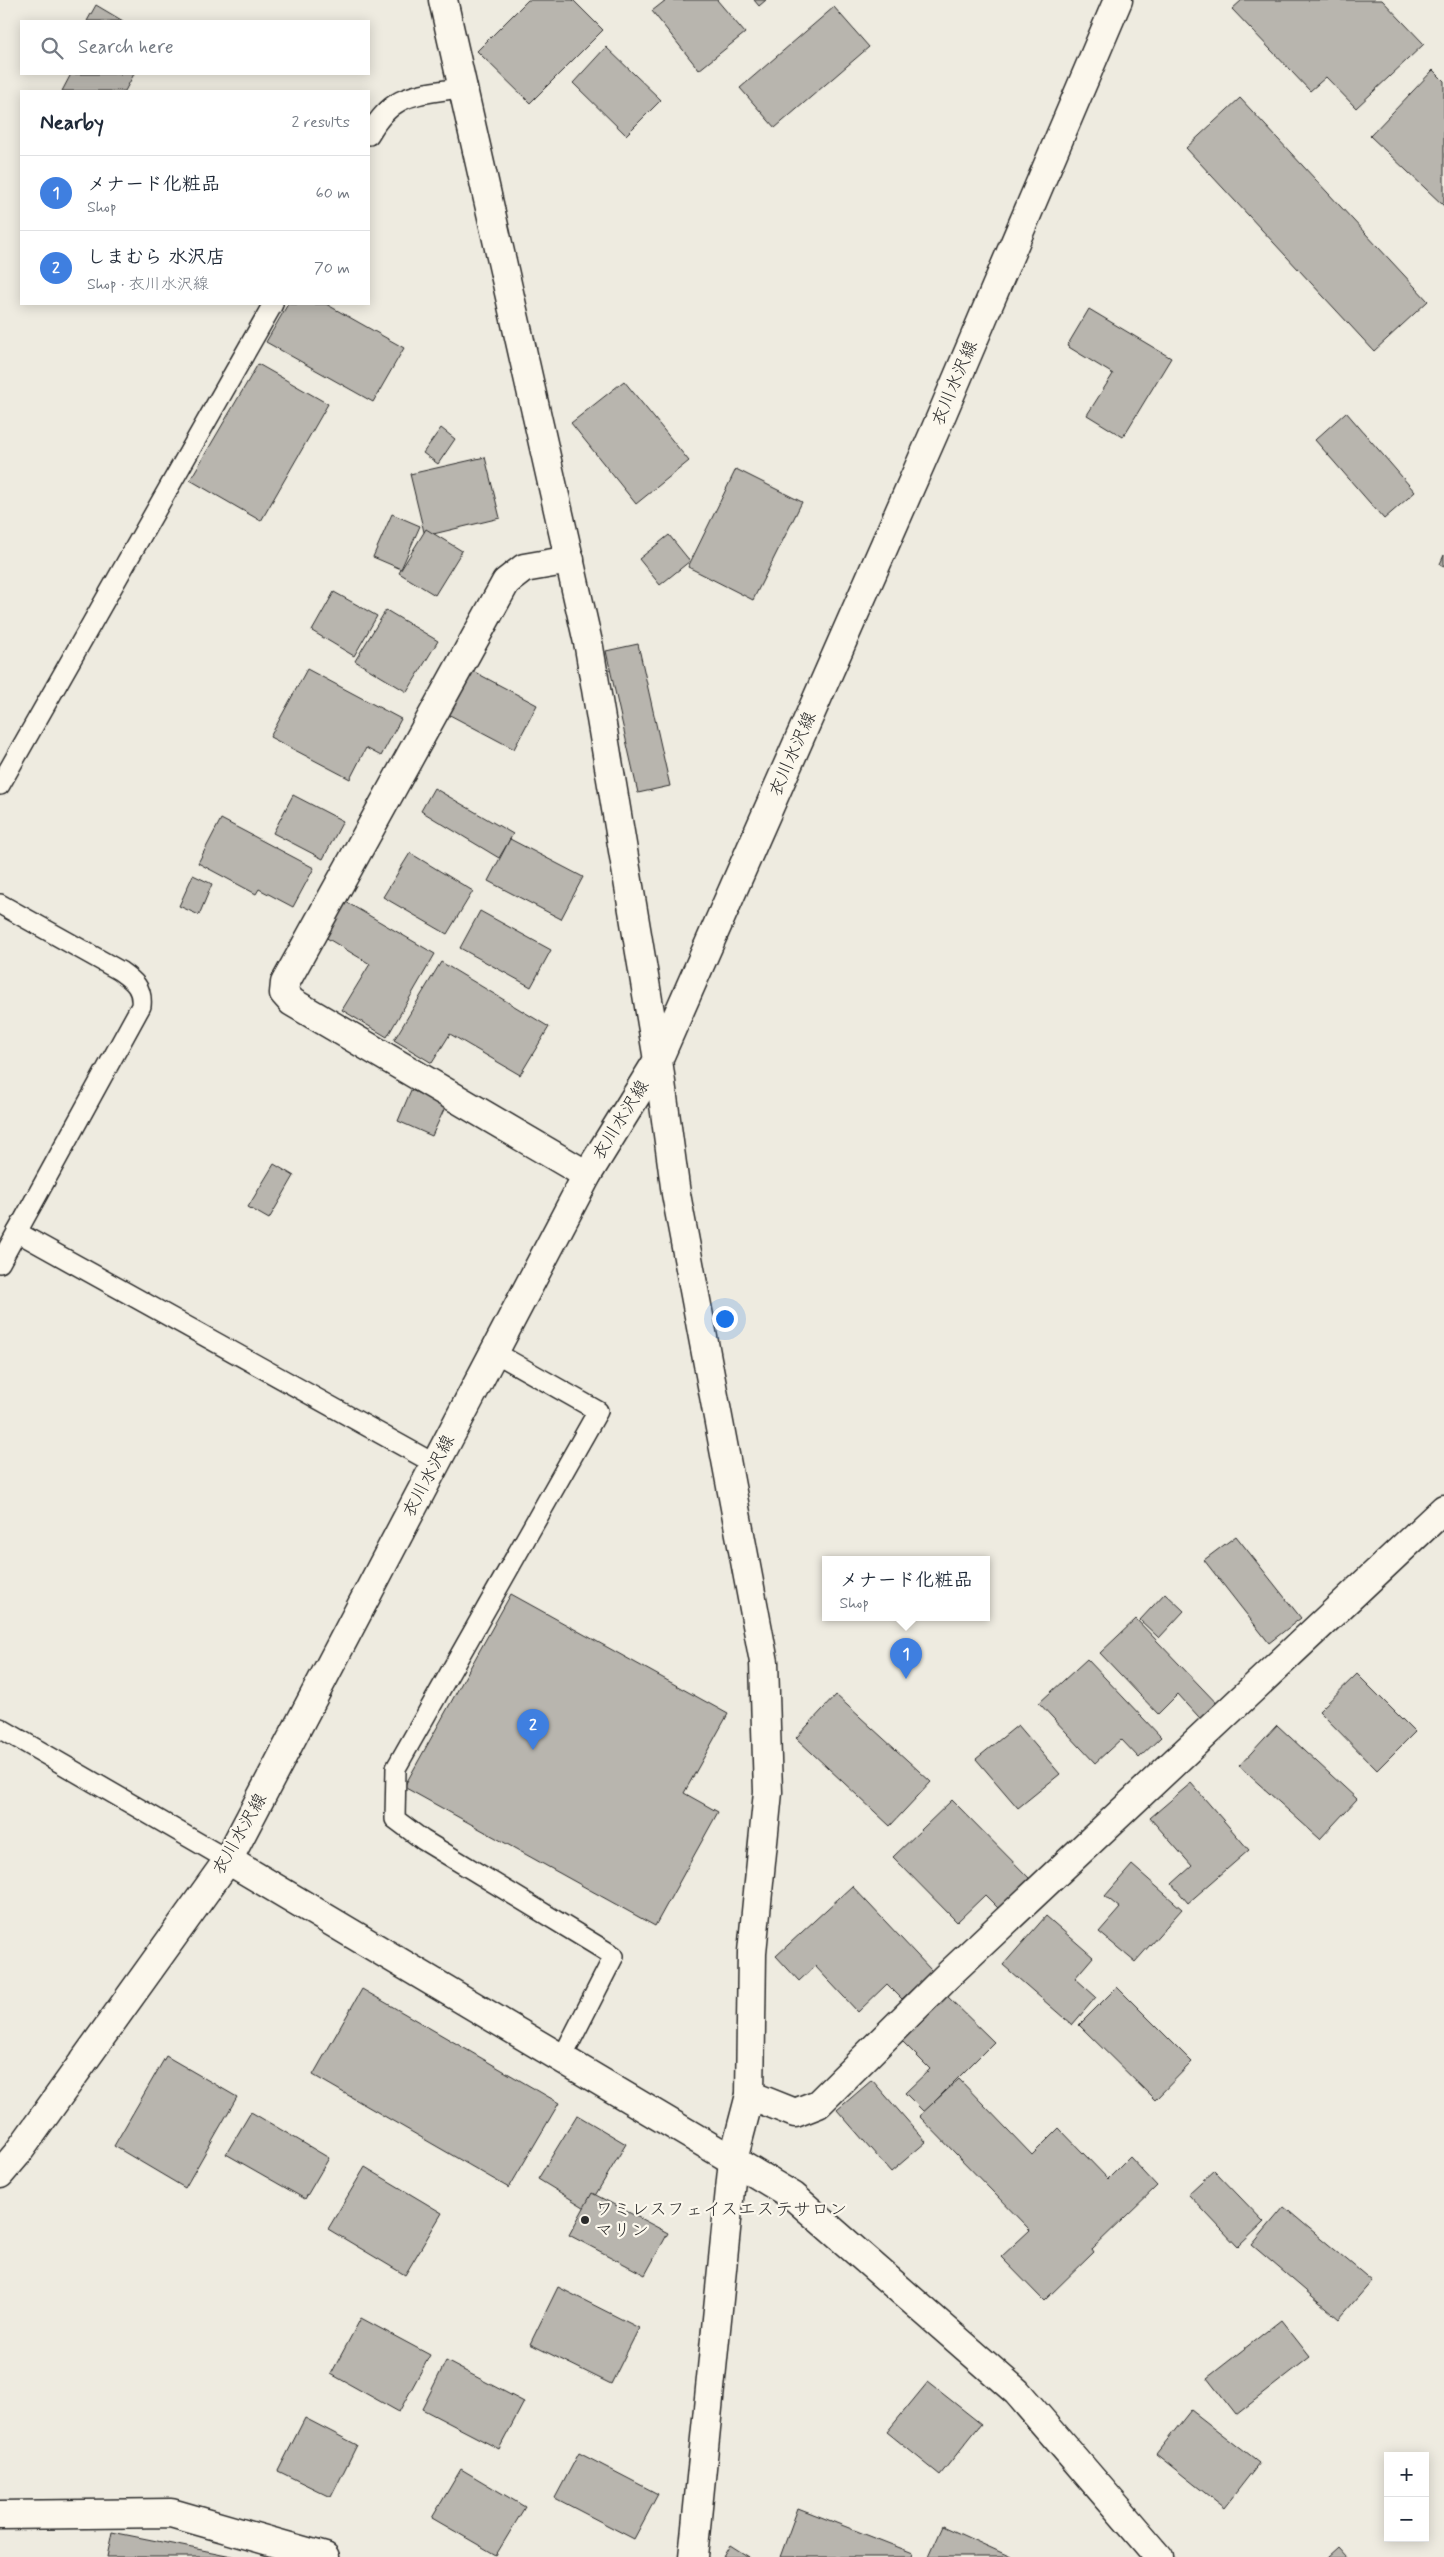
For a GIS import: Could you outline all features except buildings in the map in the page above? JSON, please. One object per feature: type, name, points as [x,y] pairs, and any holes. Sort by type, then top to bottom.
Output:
[{"type":"street","points":[[443,0],[589,647],[658,1060],[676,1194],[764,1662],[768,1792],[752,1952],[750,2095],[733,2160],[693,2557]]},
{"type":"street","name":"衣川水沢線","points":[[0,2174],[17,2154],[228,1860],[587,1175],[658,1060],[934,433],[1118,0]]},
{"type":"street","points":[[570,560],[524,568],[506,582],[285,983],[284,993],[292,1002],[587,1175]]},
{"type":"street","points":[[750,2095],[795,2113],[818,2104],[946,1977],[1444,1509]]},
{"type":"street","points":[[228,1860],[793,2196],[1017,2392],[1159,2557]]},
{"type":"street","points":[[0,2515],[171,2513],[325,2557]]},
{"type":"lane","points":[[370,133],[386,109],[401,99],[463,88]]},
{"type":"lane","points":[[0,785],[272,305]]},
{"type":"lane","points":[[0,904],[120,971],[134,982],[142,994],[141,1006],[0,1263]]},
{"type":"lane","points":[[17,1232],[435,1464]]},
{"type":"lane","points":[[494,1352],[598,1411],[396,1768],[395,1819],[423,1840],[614,1956],[562,2058]]},
{"type":"lane","points":[[0,1728],[228,1860]]},
{"type":"place","name":"メナード化粧品","points":[[906,1679]]},
{"type":"place","name":"しまむら 水沢店","points":[[533,1750]]},
{"type":"place","name":"ワミレスフェイスエステサロン マリン","points":[[585,2220]]}]
